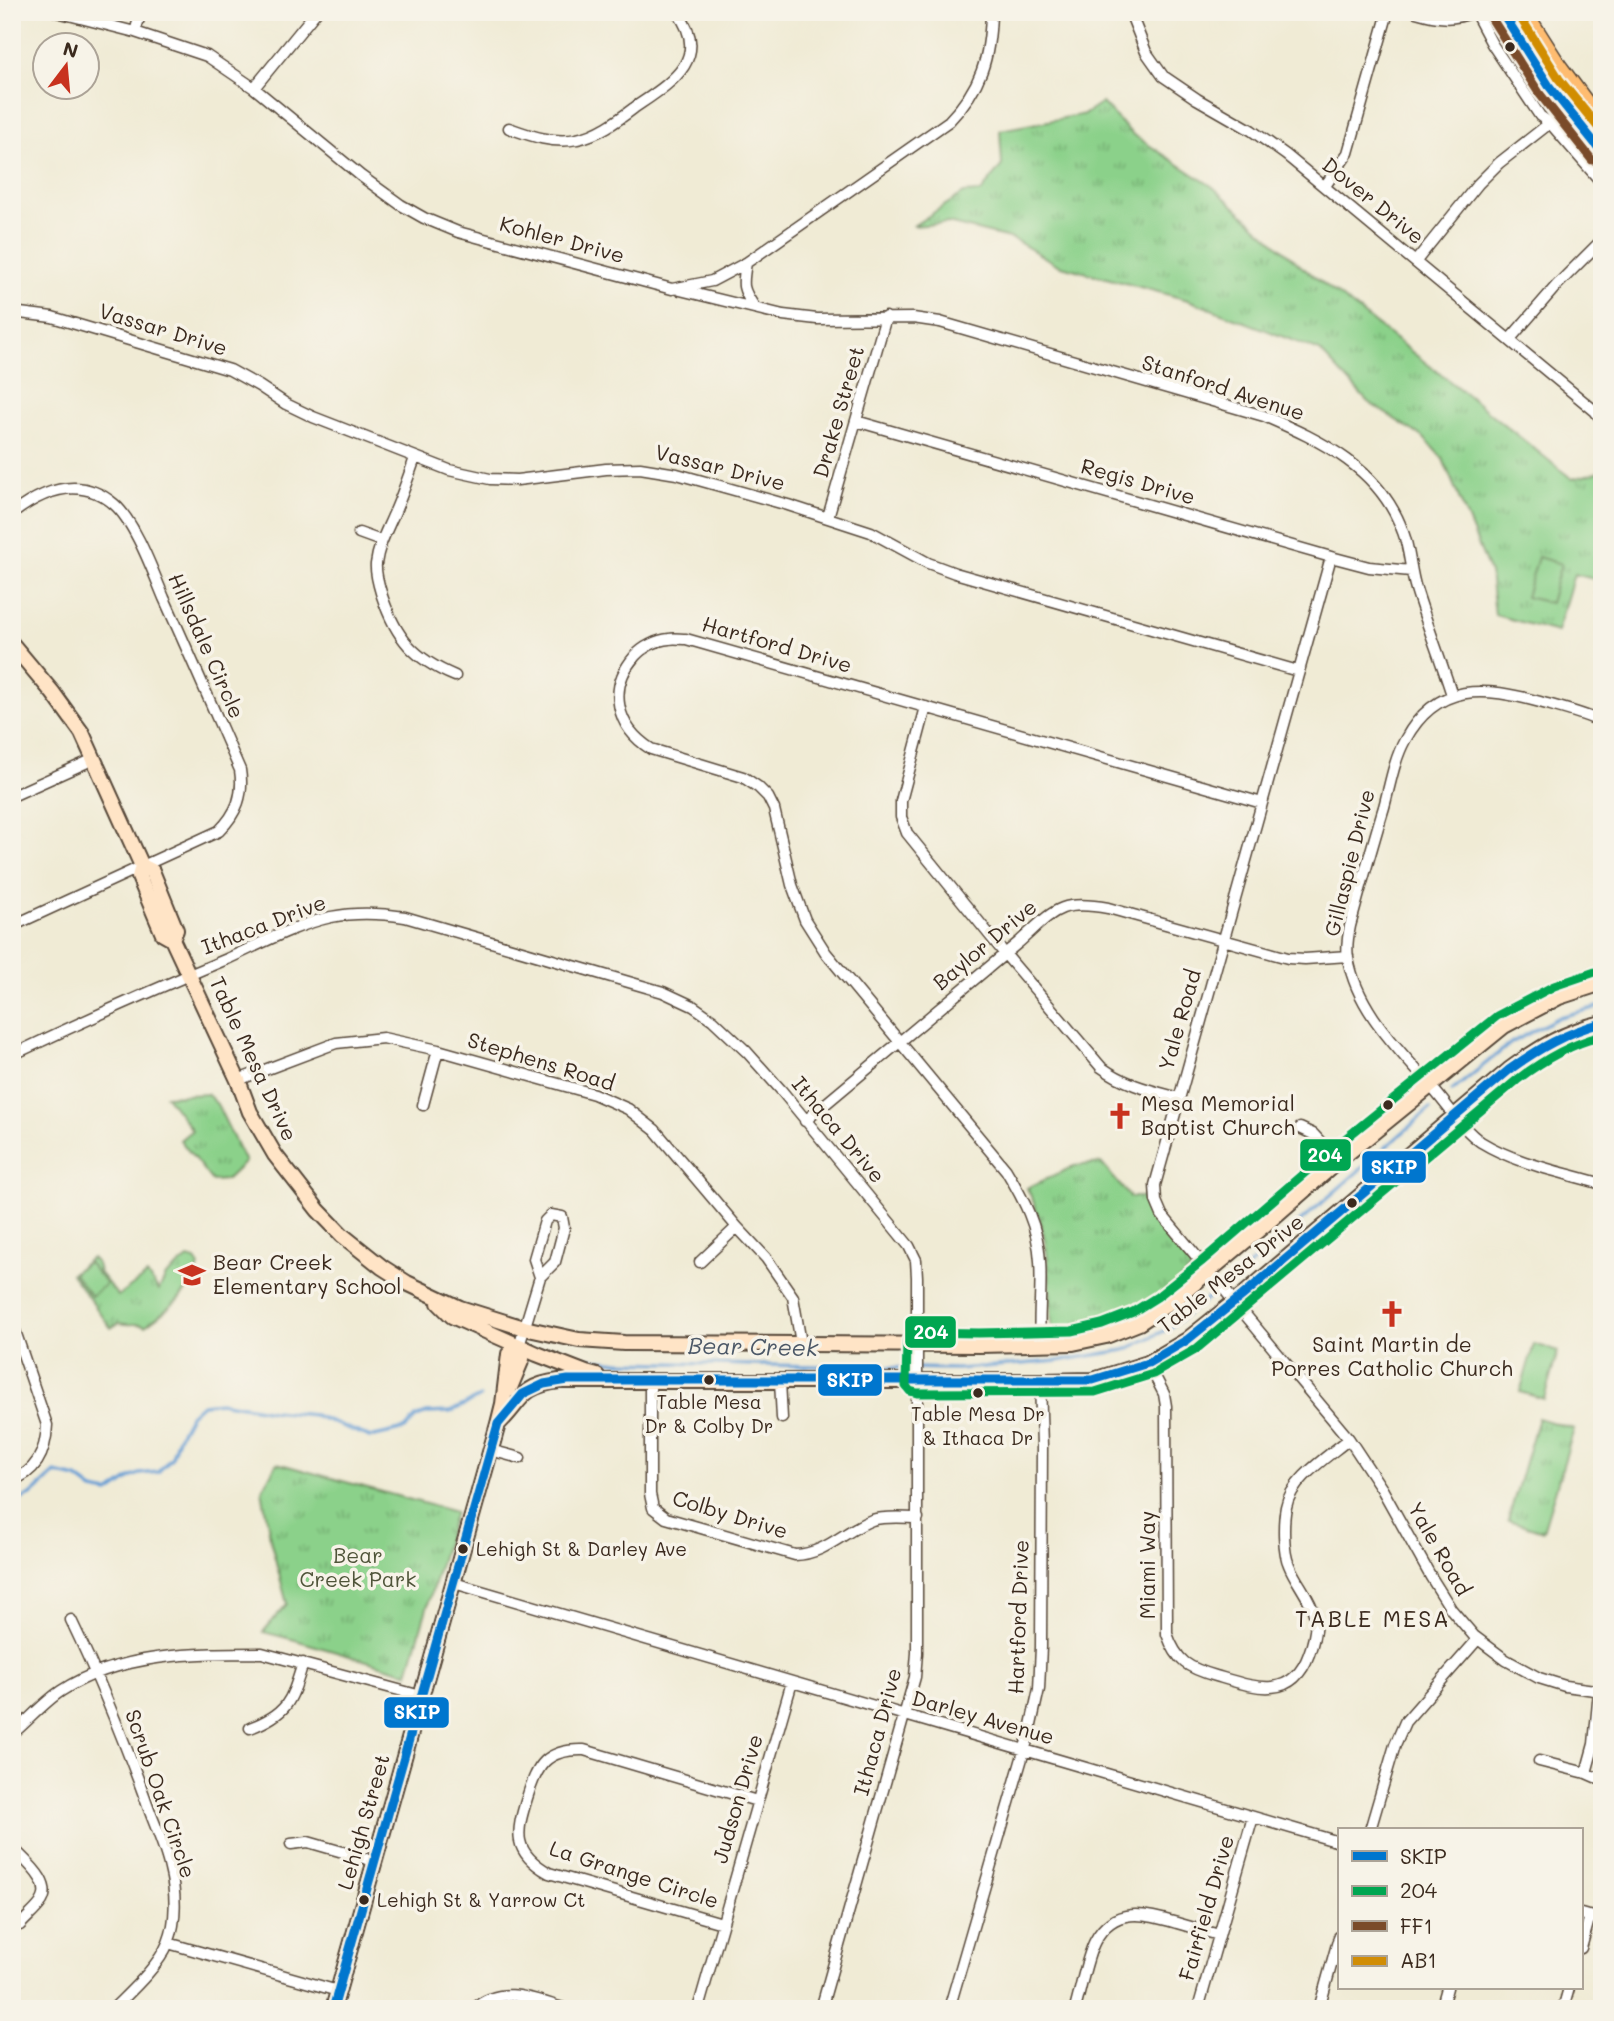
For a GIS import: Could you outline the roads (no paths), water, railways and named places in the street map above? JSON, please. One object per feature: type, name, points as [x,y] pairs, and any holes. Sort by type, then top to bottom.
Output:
[{"type":"main road","points":[[1502,12],[1549,86],[1602,152]]},
{"type":"main road","points":[[1524,12],[1559,67],[1602,125]]},
{"type":"street","name":"Kohler Drive","points":[[57,12],[135,32],[207,56],[254,88],[361,176],[424,218],[458,232],[672,289],[712,281],[746,263],[949,121],[965,104],[978,82],[986,61],[991,12]]},
{"type":"street","points":[[135,32],[141,12]]},
{"type":"street","points":[[254,88],[316,12]]},
{"type":"street","points":[[509,128],[537,138],[557,141],[594,134],[620,118],[672,82],[687,62],[690,37],[677,12]]},
{"type":"street","name":"Dover Drive","points":[[1130,12],[1146,52],[1163,76],[1251,130],[1325,186],[1602,419]]},
{"type":"street","points":[[1325,186],[1348,153],[1388,12]]},
{"type":"street","points":[[1416,12],[1442,19],[1458,18],[1474,12],[1540,116],[1550,123],[1602,183]]},
{"type":"street","points":[[1416,261],[1478,184],[1499,163],[1550,123]]},
{"type":"street","points":[[1510,339],[1557,285],[1602,240]]},
{"type":"street","points":[[746,263],[743,280],[745,293],[755,308]]},
{"type":"street","name":"Stanford Avenue","points":[[672,289],[783,315],[817,320],[886,317],[940,322],[1264,416],[1303,433],[1362,470],[1383,492],[1394,510],[1404,533],[1411,571],[1452,695]]},
{"type":"street","name":"Vassar Drive","points":[[12,312],[52,317],[230,370],[313,417],[449,470],[490,479],[517,480],[606,468],[640,468],[677,474],[828,517],[870,532],[956,573],[1298,671]]},
{"type":"street","name":"Drake Street","points":[[828,517],[886,317]]},
{"type":"street","name":"Regis Drive","points":[[856,421],[1331,557],[1369,567],[1411,571]]},
{"type":"street","points":[[415,458],[381,541],[376,567],[378,583],[401,638],[414,653],[430,665],[455,676]]},
{"type":"street","name":"Hillsdale Circle","points":[[12,514],[31,500],[50,491],[66,488],[98,494],[113,503],[125,515],[148,560],[240,770],[242,786],[240,802],[231,819],[219,831],[12,926]]},
{"type":"street","points":[[359,533],[381,541]]},
{"type":"street","name":"Yale Road","points":[[1331,557],[1154,1185],[1156,1201],[1162,1215],[1349,1438],[1382,1489],[1451,1609],[1477,1640],[1539,1678],[1565,1686],[1600,1691]]},
{"type":"street","name":"Hartford Drive","points":[[1040,1343],[1040,1261],[1036,1232],[1026,1203],[1006,1170],[838,970],[805,920],[792,884],[774,808],[768,797],[743,777],[651,749],[640,743],[621,715],[618,699],[620,681],[639,652],[653,643],[686,639],[1262,803]]},
{"type":"street","name":"Table Mesa Drive","points":[[12,644],[82,733],[142,866],[139,877],[163,934],[172,939],[238,1080],[250,1112],[275,1155],[318,1210],[342,1235],[382,1267],[433,1297],[524,1328],[579,1340],[706,1345],[802,1343],[918,1350],[979,1345],[1073,1343],[1106,1336],[1139,1323],[1164,1307],[1483,1042],[1515,1020],[1559,997],[1602,984]]},
{"type":"street","points":[[1452,695],[1479,691],[1506,693],[1584,714],[1602,722]]},
{"type":"street","name":"Gillaspie Drive","points":[[1452,695],[1433,706],[1418,721],[1400,749],[1350,926],[1348,956],[1354,980],[1370,1013],[1477,1140],[1502,1154],[1602,1184]]},
{"type":"street","points":[[926,707],[901,802],[901,817],[913,843],[1101,1068],[1131,1085],[1179,1098]]},
{"type":"street","points":[[12,796],[94,760]]},
{"type":"street","name":"Baylor Drive","points":[[805,1121],[1052,912],[1067,905],[1083,903],[1108,908],[1288,958],[1348,956]]},
{"type":"street","name":"Ithaca Drive","points":[[12,1055],[308,924],[352,914],[382,914],[405,917],[663,992],[693,1006],[713,1020],[781,1090],[909,1246],[917,1268],[918,1518],[915,1677],[821,2009]]},
{"type":"street","name":"Table Mesa Drive","points":[[498,1424],[522,1394],[538,1386],[559,1381],[780,1381],[917,1376],[1040,1381],[1093,1380],[1149,1363],[1186,1340],[1235,1301],[1508,1070],[1559,1037],[1602,1023]]},
{"type":"street","name":"Stephens Road","points":[[238,1080],[336,1042],[383,1038],[594,1094],[628,1109],[655,1130],[766,1258],[793,1297],[802,1343]]},
{"type":"street","points":[[422,1105],[438,1051]]},
{"type":"street","points":[[1300,1128],[1313,1134],[1338,1161]]},
{"type":"street","points":[[551,1215],[562,1217],[564,1228],[555,1262],[540,1277],[534,1259],[545,1221],[551,1215]]},
{"type":"street","points":[[700,1262],[737,1227]]},
{"type":"street","name":"Lehigh Street","points":[[333,2009],[498,1424],[509,1353],[519,1346],[540,1277]]},
{"type":"street","name":"Table Mesa Drive","points":[[433,1297],[452,1316],[586,1373],[617,1380]]},
{"type":"street","points":[[12,1322],[47,1425],[43,1451],[31,1469],[12,1480]]},
{"type":"street","name":"Miami Way","points":[[1149,1363],[1164,1394],[1166,1406],[1167,1634],[1173,1649],[1190,1668],[1259,1689],[1286,1684],[1297,1675],[1307,1660],[1314,1641],[1315,1621],[1285,1549],[1286,1508],[1291,1492],[1300,1480],[1349,1438]]},
{"type":"street","name":"Colby Drive","points":[[650,1381],[650,1494],[653,1508],[666,1518],[795,1555],[807,1555],[873,1520],[918,1518]]},
{"type":"street","points":[[780,1381],[782,1418]]},
{"type":"street","name":"Hartford Drive","points":[[950,2009],[1040,1689],[1040,1381]]},
{"type":"street","points":[[490,1450],[520,1458]]},
{"type":"street","name":"Darley Avenue","points":[[454,1583],[1338,1842]]},
{"type":"street","name":"Scrub Oak Circle","points":[[71,1620],[122,1735],[170,1868],[174,1893],[168,1943],[148,1973],[114,2008]]},
{"type":"street","points":[[1371,1828],[1395,1745],[1405,1722],[1477,1640]]},
{"type":"street","points":[[12,1734],[60,1692],[96,1672],[161,1658],[262,1653],[421,1696]]},
{"type":"street","points":[[250,1728],[265,1723],[282,1711],[292,1699],[303,1664]]},
{"type":"street","name":"Judson Drive","points":[[698,2009],[792,1682]]},
{"type":"street","points":[[1586,1773],[1594,1744],[1600,1691]]},
{"type":"street","name":"La Grange Circle","points":[[722,1923],[549,1873],[535,1865],[525,1853],[518,1826],[534,1774],[551,1756],[567,1749],[584,1750],[758,1801]]},
{"type":"street","points":[[1539,1761],[1602,1780]]},
{"type":"street","name":"Fairfield Drive","points":[[1198,2009],[1253,1817]]},
{"type":"street","points":[[291,1844],[308,1842],[374,1861]]},
{"type":"street","points":[[12,1847],[44,1881],[43,1902],[20,1925]]},
{"type":"street","points":[[1075,2009],[1094,1942],[1103,1929],[1115,1919],[1130,1914],[1146,1914],[1219,1935]]},
{"type":"street","points":[[1582,1940],[1585,1915],[1602,1920]]},
{"type":"street","points":[[1319,2009],[1338,1941]]},
{"type":"street","points":[[168,1943],[338,1991]]},
{"type":"street","points":[[1441,2009],[1446,1990]]},
{"type":"street","points":[[1563,2009],[1568,1990]]},
{"type":"street","points":[[474,2009],[482,2001],[497,1995],[514,1994],[566,2009]]},
{"type":"waterway","name":"Bear Creek","points":[[1452,1091],[1511,1043],[1559,1017],[1602,1006]]},
{"type":"waterway","name":"Bear Creek","points":[[1234,1279],[1430,1109]]},
{"type":"waterway","name":"Bear Creek","points":[[572,1357],[619,1362],[958,1369],[1058,1361],[1125,1350],[1168,1329],[1210,1296]]},
{"type":"waterway","name":"Bear Creek","points":[[12,1503],[31,1495],[55,1473],[77,1478],[93,1490],[109,1493],[132,1477],[158,1472],[172,1457],[178,1437],[190,1415],[202,1404],[220,1402],[314,1415],[370,1437],[405,1429],[416,1417],[427,1413],[450,1412],[480,1397]]},
{"type":"place","name":"Mesa Memorial Baptist Church","points":[[1120,1116]]},
{"type":"place","name":"Bear Creek Elementary School","points":[[192,1275]]},
{"type":"place","name":"Saint Martin de Porres Catholic Church","points":[[1392,1314]]},
{"type":"place","name":"Table Mesa Dr & Colby Dr","points":[[709,1380]]},
{"type":"place","name":"Table Mesa Dr & Ithaca Dr","points":[[978,1393]]},
{"type":"place","name":"Lehigh St & Darley Ave","points":[[463,1549]]},
{"type":"place","name":"Lehigh St & Yarrow Ct","points":[[364,1900]]},
{"type":"district","name":"TABLE MESA","points":[[1373,1619]]},
{"type":"park label","name":"Bear Creek Park","points":[[358,1568]]}]
